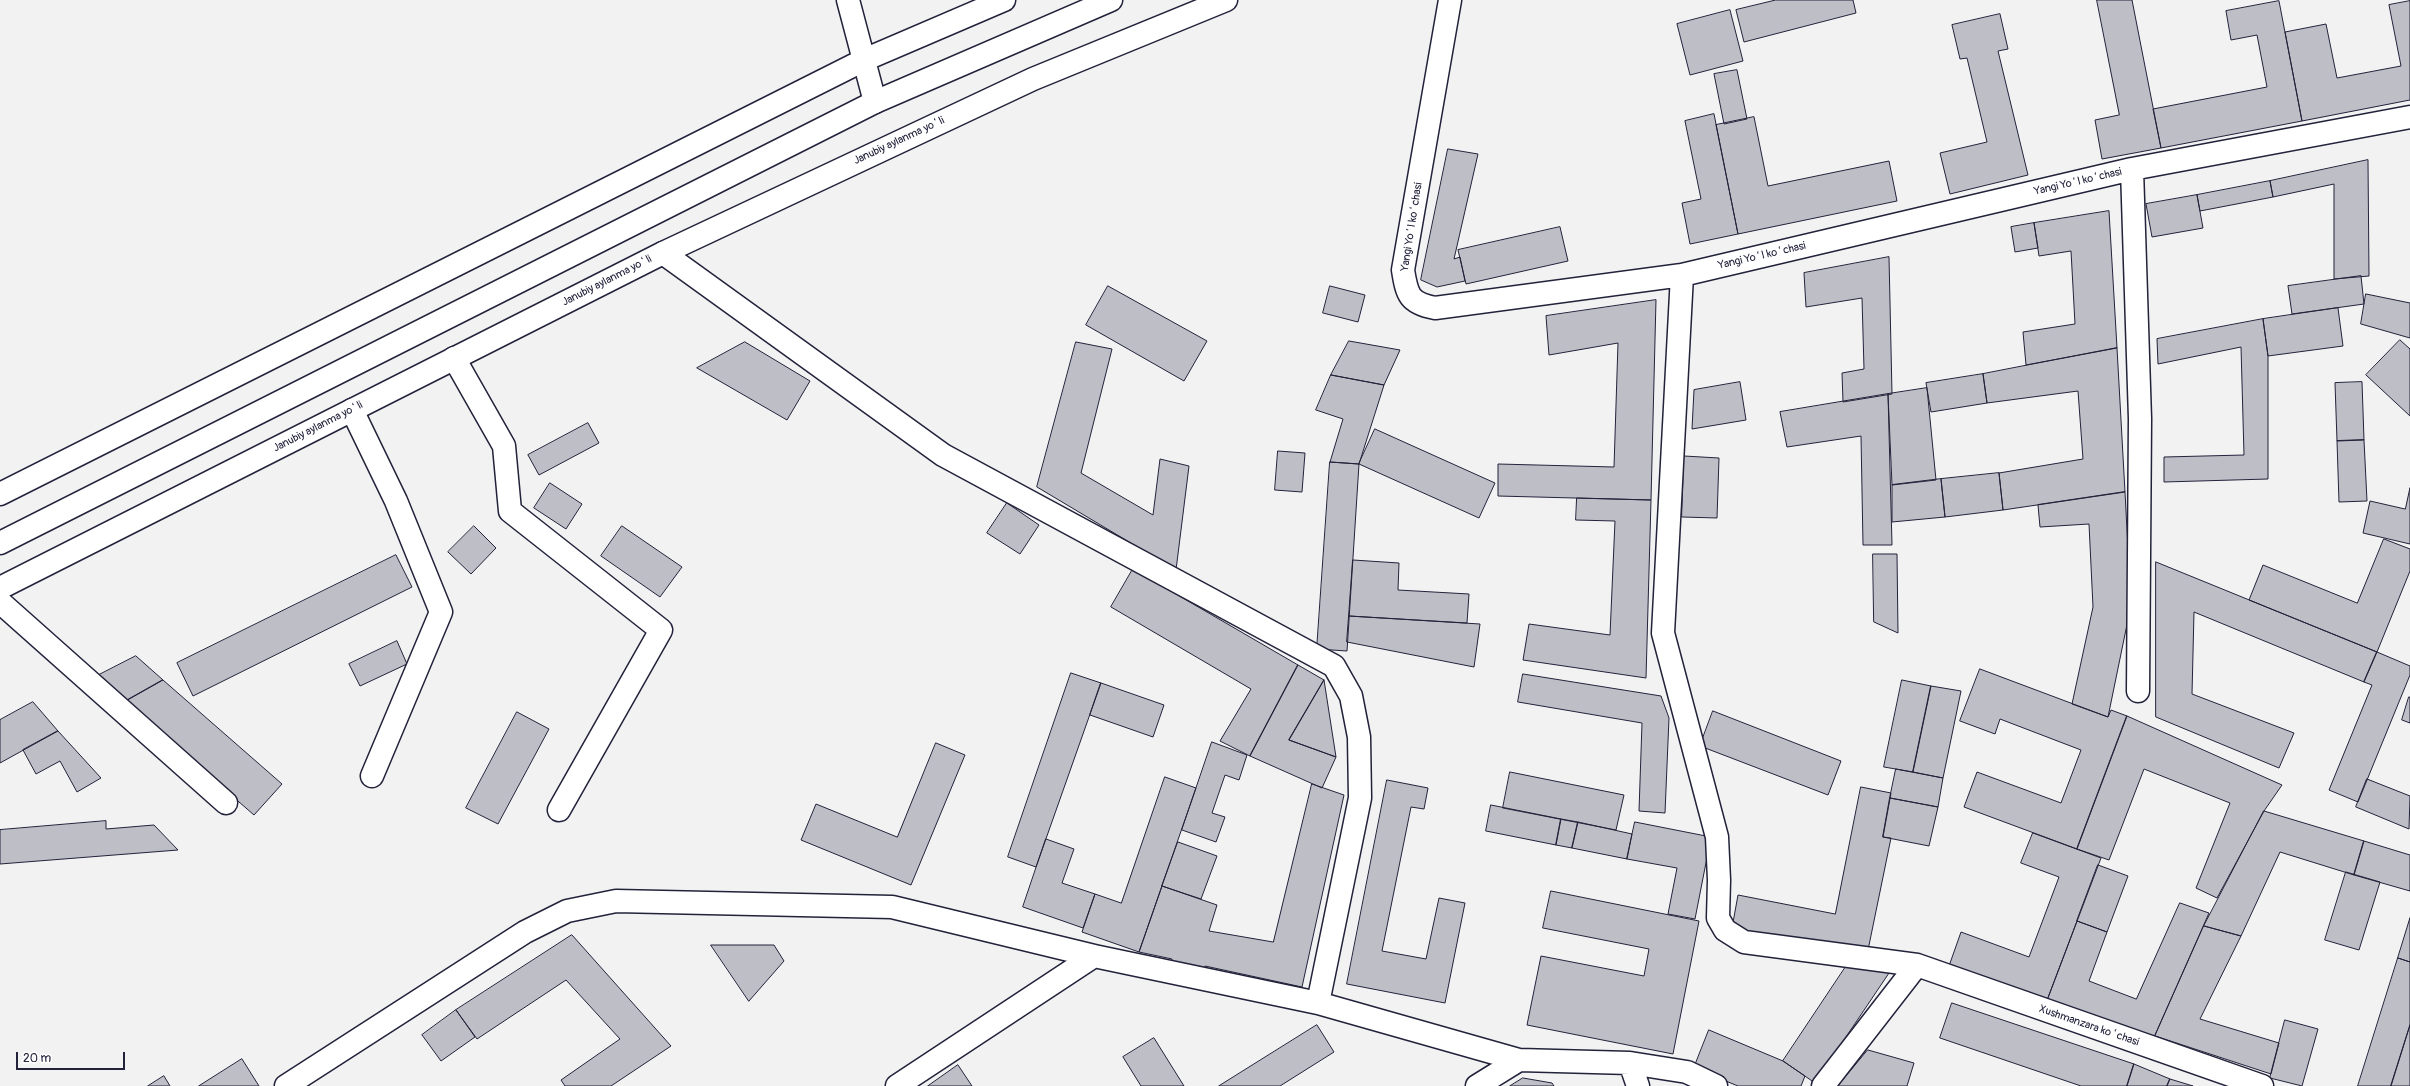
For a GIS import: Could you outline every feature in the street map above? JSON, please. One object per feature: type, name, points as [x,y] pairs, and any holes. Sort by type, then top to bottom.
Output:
[{"type":"main road","points":[[848,0],[876,102]]},
{"type":"main road","points":[[0,494],[864,60],[1004,0]]},
{"type":"main road","points":[[0,542],[876,102],[1111,0]]},
{"type":"main road","name":"Janubiy aylanma yoʻli","points":[[0,588],[663,253],[1033,79],[1226,0]]},
{"type":"main road","name":"Yangi Yoʻl koʻchasi","points":[[1450,0],[1403,270],[1407,294],[1420,305],[1435,308],[1682,275],[2132,170],[2410,117]]},
{"type":"main road","points":[[2132,170],[2140,419],[2138,691]]},
{"type":"main road","points":[[663,253],[944,455],[1334,666],[1351,696],[1359,737],[1360,798],[1318,1003]]},
{"type":"main road","name":"Xushmanzara koʻchasi","points":[[1682,275],[1663,633],[1717,837],[1719,880],[1718,918],[1725,930],[1744,942],[1917,965],[2262,1086]]},
{"type":"main road","points":[[454,358],[504,446],[510,511],[661,630],[559,810]]},
{"type":"main road","points":[[352,410],[396,501],[441,612],[372,776]]},
{"type":"main road","points":[[0,602],[226,803]]},
{"type":"main road","points":[[286,1086],[525,932],[566,912],[616,901],[892,907],[1094,956],[1318,1003],[1519,1060],[1630,1063],[1688,1072],[1716,1086]]},
{"type":"main road","points":[[897,1086],[1094,956]]},
{"type":"main road","points":[[1823,1086],[1917,965]]},
{"type":"main road","points":[[1476,1086],[1519,1060]]},
{"type":"main road","points":[[1630,1063],[1638,1086]]},
{"type":"building","points":[[1776,0],[1853,0],[1856,13],[1744,42],[1736,10]]},
{"type":"building","points":[[2097,0],[2132,0],[2161,148],[2102,159],[2095,120],[2119,115]]},
{"type":"building","points":[[2279,1],[2302,121],[2161,148],[2153,109],[2267,87],[2257,35],[2231,40],[2226,11]]},
{"type":"building","points":[[2410,1],[2410,100],[2302,121],[2285,32],[2326,24],[2337,78],[2401,66],[2389,5]]},
{"type":"building","points":[[1730,10],[1743,61],[1690,75],[1677,24]]},
{"type":"building","points":[[2000,14],[2008,49],[1998,51],[2028,175],[1950,194],[1940,153],[1987,142],[1967,58],[1960,59],[1952,25]]},
{"type":"building","points":[[1737,70],[1747,119],[1724,124],[1714,74]]},
{"type":"building","points":[[1714,114],[1738,234],[1690,244],[1682,203],[1701,199],[1685,121]]},
{"type":"building","points":[[1754,117],[1768,186],[1889,161],[1897,201],[1738,234],[1716,125]]},
{"type":"building","points":[[1448,149],[1478,154],[1454,259],[1460,257],[1465,281],[1437,287],[1421,280]]},
{"type":"building","points":[[2368,160],[2369,276],[2334,279],[2334,184],[2273,197],[2270,181]]},
{"type":"building","points":[[2270,181],[2273,197],[2200,211],[2197,195]]},
{"type":"building","points":[[2197,195],[2203,228],[2152,237],[2146,204]]},
{"type":"building","points":[[2109,211],[2117,348],[2026,365],[2023,332],[2075,324],[2071,251],[2039,256],[2034,223]]},
{"type":"building","points":[[2034,223],[2038,248],[2015,252],[2011,227]]},
{"type":"building","points":[[1560,227],[1568,261],[1466,284],[1458,250]]},
{"type":"building","points":[[1889,257],[1892,394],[1843,402],[1842,373],[1864,369],[1862,298],[1806,307],[1804,273]]},
{"type":"building","points":[[2361,276],[2364,304],[2292,314],[2288,286]]},
{"type":"building","points":[[1108,286],[1207,341],[1184,381],[1086,325]]},
{"type":"building","points":[[1330,286],[1365,295],[1358,322],[1323,313]]},
{"type":"building","points":[[2366,294],[2410,303],[2410,338],[2361,324]]},
{"type":"building","points":[[1656,300],[1651,500],[1498,496],[1498,464],[1614,467],[1618,343],[1549,355],[1546,316]]},
{"type":"building","points":[[2338,308],[2343,346],[2268,356],[2263,319]]},
{"type":"building","points":[[2263,319],[2268,356],[2268,479],[2164,482],[2164,457],[2244,455],[2241,347],[2158,364],[2157,339]]},
{"type":"building","points":[[2400,340],[2410,349],[2410,416],[2366,375]]},
{"type":"building","points":[[1349,341],[1400,350],[1384,385],[1331,375]]},
{"type":"building","points":[[745,342],[810,381],[787,420],[697,368]]},
{"type":"building","points":[[1076,342],[1112,349],[1081,473],[1153,515],[1160,459],[1189,466],[1176,570],[1037,487]]},
{"type":"building","points":[[2117,348],[2125,492],[2003,510],[1999,473],[2083,459],[2078,391],[1987,403],[1983,374]]},
{"type":"building","points":[[1983,374],[1987,403],[1931,412],[1926,383]]},
{"type":"building","points":[[1331,375],[1384,385],[1359,464],[1330,462],[1343,419],[1316,410]]},
{"type":"building","points":[[1740,382],[1746,420],[1692,429],[1694,390]]},
{"type":"building","points":[[2362,382],[2364,440],[2337,441],[2335,383]]},
{"type":"building","points":[[1927,388],[1936,480],[1892,485],[1888,394]]},
{"type":"building","points":[[1888,394],[1892,545],[1863,545],[1861,436],[1787,447],[1780,412]]},
{"type":"building","points":[[588,423],[599,443],[539,475],[528,455]]},
{"type":"building","points":[[1375,429],[1495,483],[1479,518],[1359,464]]},
{"type":"building","points":[[2364,440],[2367,501],[2339,502],[2337,441]]},
{"type":"building","points":[[1278,451],[1305,453],[1302,492],[1275,490]]},
{"type":"building","points":[[1684,456],[1719,458],[1717,518],[1682,517]]},
{"type":"building","points":[[1330,462],[1359,464],[1347,651],[1317,649]]},
{"type":"building","points":[[1999,473],[2003,510],[1945,517],[1941,479]]},
{"type":"building","points":[[1941,479],[1945,517],[1892,522],[1892,485]]},
{"type":"building","points":[[550,483],[582,504],[566,529],[534,508]]},
{"type":"building","points":[[2410,488],[2410,544],[2363,533],[2370,501],[2405,509]]},
{"type":"building","points":[[2125,492],[2131,605],[2108,717],[2072,704],[2093,607],[2089,524],[2040,527],[2038,505]]},
{"type":"building","points":[[1577,498],[1651,500],[1646,678],[1523,660],[1529,624],[1610,635],[1615,521],[1576,520]]},
{"type":"building","points":[[1007,503],[1039,525],[1020,554],[987,533]]},
{"type":"building","points":[[474,526],[496,548],[471,574],[448,552]]},
{"type":"building","points":[[622,526],[682,567],[660,597],[601,556]]},
{"type":"building","points":[[2384,539],[2410,549],[2410,571],[2377,652],[2249,600],[2263,565],[2357,603]]},
{"type":"building","points":[[1873,554],[1897,554],[1898,633],[1874,622]]},
{"type":"building","points":[[396,555],[412,587],[193,696],[177,663]]},
{"type":"building","points":[[1353,560],[1399,563],[1398,590],[1469,594],[1467,623],[1349,616]]},
{"type":"building","points":[[2156,562],[2377,652],[2364,682],[2194,612],[2192,694],[2294,733],[2279,768],[2156,717]]},
{"type":"building","points":[[1133,569],[1298,665],[1250,756],[1220,741],[1251,689],[1111,607]]},
{"type":"building","points":[[1349,616],[1480,624],[1474,667],[1347,642]]},
{"type":"building","points":[[397,641],[407,664],[360,686],[349,664]]},
{"type":"building","points":[[2377,652],[2410,666],[2410,675],[2358,802],[2329,790],[2372,685],[2364,682]]},
{"type":"building","points":[[136,656],[163,680],[124,702],[95,677]]},
{"type":"building","points":[[1298,665],[1324,680],[1289,740],[1336,757],[1322,788],[1250,756]]},
{"type":"building","points":[[1980,669],[2108,717],[2111,710],[2127,716],[2077,849],[1964,807],[1977,772],[2061,803],[2081,750],[2000,719],[1995,734],[1960,721]]},
{"type":"building","points":[[1071,673],[1101,683],[1036,867],[1008,857]]},
{"type":"building","points":[[1523,674],[1661,696],[1669,718],[1665,813],[1639,811],[1642,723],[1518,702]]},
{"type":"building","points":[[163,680],[282,784],[254,815],[124,702]]},
{"type":"building","points":[[1324,680],[1336,757],[1289,740]]},
{"type":"building","points":[[1902,680],[1931,686],[1913,772],[1884,767]]},
{"type":"building","points":[[1101,683],[1164,705],[1153,737],[1090,715]]},
{"type":"building","points":[[1931,686],[1961,691],[1943,778],[1913,772]]},
{"type":"building","points":[[2410,697],[2410,723],[2402,720]]},
{"type":"building","points":[[33,702],[58,731],[0,763],[0,720]]},
{"type":"building","points":[[1713,711],[1841,761],[1828,795],[1700,746]]},
{"type":"building","points":[[517,712],[549,729],[498,824],[466,808]]},
{"type":"building","points":[[2127,716],[2282,785],[2264,811],[2217,898],[2196,888],[2230,803],[2144,769],[2109,860],[2077,849]]},
{"type":"building","points":[[58,731],[101,778],[77,792],[60,761],[36,774],[23,750]]},
{"type":"building","points":[[1212,742],[1247,755],[1239,780],[1225,775],[1212,813],[1225,817],[1216,842],[1182,830]]},
{"type":"building","points":[[936,743],[965,755],[911,885],[801,840],[816,804],[897,837]]},
{"type":"building","points":[[1896,769],[1943,778],[1938,807],[1890,798]]},
{"type":"building","points":[[1510,772],[1624,795],[1616,830],[1503,808]]},
{"type":"building","points":[[1165,777],[1196,788],[1139,952],[1082,932],[1095,894],[1121,903]]},
{"type":"building","points":[[2367,779],[2410,796],[2409,829],[2356,807]]},
{"type":"building","points":[[1387,780],[1428,788],[1424,809],[1411,807],[1382,951],[1426,959],[1439,898],[1465,903],[1445,1003],[1347,984]]},
{"type":"building","points":[[1312,784],[1344,795],[1302,987],[1205,966],[1204,973],[1171,966],[1172,959],[1139,952],[1162,886],[1217,905],[1209,931],[1273,942]]},
{"type":"building","points":[[1861,787],[1891,793],[1883,837],[1891,838],[1867,955],[1732,928],[1738,895],[1835,914]]},
{"type":"building","points":[[1890,798],[1938,807],[1929,846],[1883,837]]},
{"type":"building","points":[[1491,805],[1561,819],[1556,845],[1486,831]]},
{"type":"building","points":[[2264,811],[2364,841],[2354,875],[2280,852],[2241,936],[2204,926]]},
{"type":"building","points":[[1561,819],[1578,822],[1572,848],[1556,845]]},
{"type":"building","points":[[106,821],[106,829],[154,825],[178,850],[0,864],[0,830]]},
{"type":"building","points":[[1578,822],[1632,834],[1627,859],[1572,848]]},
{"type":"building","points":[[1635,822],[1711,837],[1695,919],[1668,914],[1677,868],[1627,859]]},
{"type":"building","points":[[2033,833],[2101,858],[2046,1003],[1949,966],[1961,932],[2029,957],[2059,877],[2021,863]]},
{"type":"building","points":[[1046,839],[1074,849],[1062,883],[1095,894],[1083,928],[1023,907]]},
{"type":"building","points":[[2364,841],[2410,855],[2410,891],[2354,875]]},
{"type":"building","points":[[1178,842],[1217,856],[1201,899],[1162,886]]},
{"type":"building","points":[[2098,865],[2128,876],[2107,932],[2077,921]]},
{"type":"building","points":[[2346,872],[2380,882],[2359,950],[2325,940]]},
{"type":"building","points":[[1551,891],[1699,921],[1673,1054],[1527,1025],[1541,956],[1644,976],[1649,949],[1543,928]]},
{"type":"building","points":[[2180,903],[2209,913],[2152,1042],[2046,1003],[2077,921],[2107,932],[2089,981],[2136,999]]},
{"type":"building","points":[[2410,918],[2410,962],[2398,958]]},
{"type":"building","points":[[2204,926],[2241,936],[2200,1019],[2279,1043],[2271,1074],[2155,1036]]},
{"type":"building","points":[[572,935],[671,1046],[611,1086],[565,1086],[561,1080],[620,1039],[566,980],[477,1039],[456,1010]]},
{"type":"building","points":[[711,945],[774,945],[784,961],[749,1001]]},
{"type":"building","points":[[2398,958],[2410,962],[2410,1025],[2391,1086],[2358,1086]]},
{"type":"building","points":[[1849,962],[1889,973],[1815,1083],[1783,1061]]},
{"type":"building","points":[[1952,1003],[2134,1064],[2127,1086],[2081,1086],[1940,1038]]},
{"type":"building","points":[[456,1010],[475,1037],[441,1061],[422,1035]]},
{"type":"building","points":[[2285,1020],[2318,1029],[2302,1086],[2270,1078]]},
{"type":"building","points":[[1317,1025],[1334,1052],[1280,1086],[1219,1086]]},
{"type":"building","points":[[2410,1025],[2410,1086],[2391,1086]]},
{"type":"building","points":[[1709,1030],[1783,1061],[1805,1076],[1801,1086],[1738,1086],[1694,1068]]},
{"type":"building","points":[[1154,1038],[1184,1086],[1141,1086],[1123,1057]]},
{"type":"building","points":[[1868,1050],[1914,1063],[1907,1086],[1838,1086]]},
{"type":"building","points":[[242,1059],[259,1086],[199,1086]]},
{"type":"building","points":[[2134,1064],[2170,1079],[2167,1086],[2127,1086]]},
{"type":"building","points":[[958,1065],[972,1086],[928,1086]]},
{"type":"building","points":[[164,1076],[170,1086],[148,1086]]},
{"type":"building","points":[[1523,1078],[1552,1083],[1554,1086],[1510,1086]]},
{"type":"building","points":[[2170,1079],[2193,1086],[2167,1086]]}]
